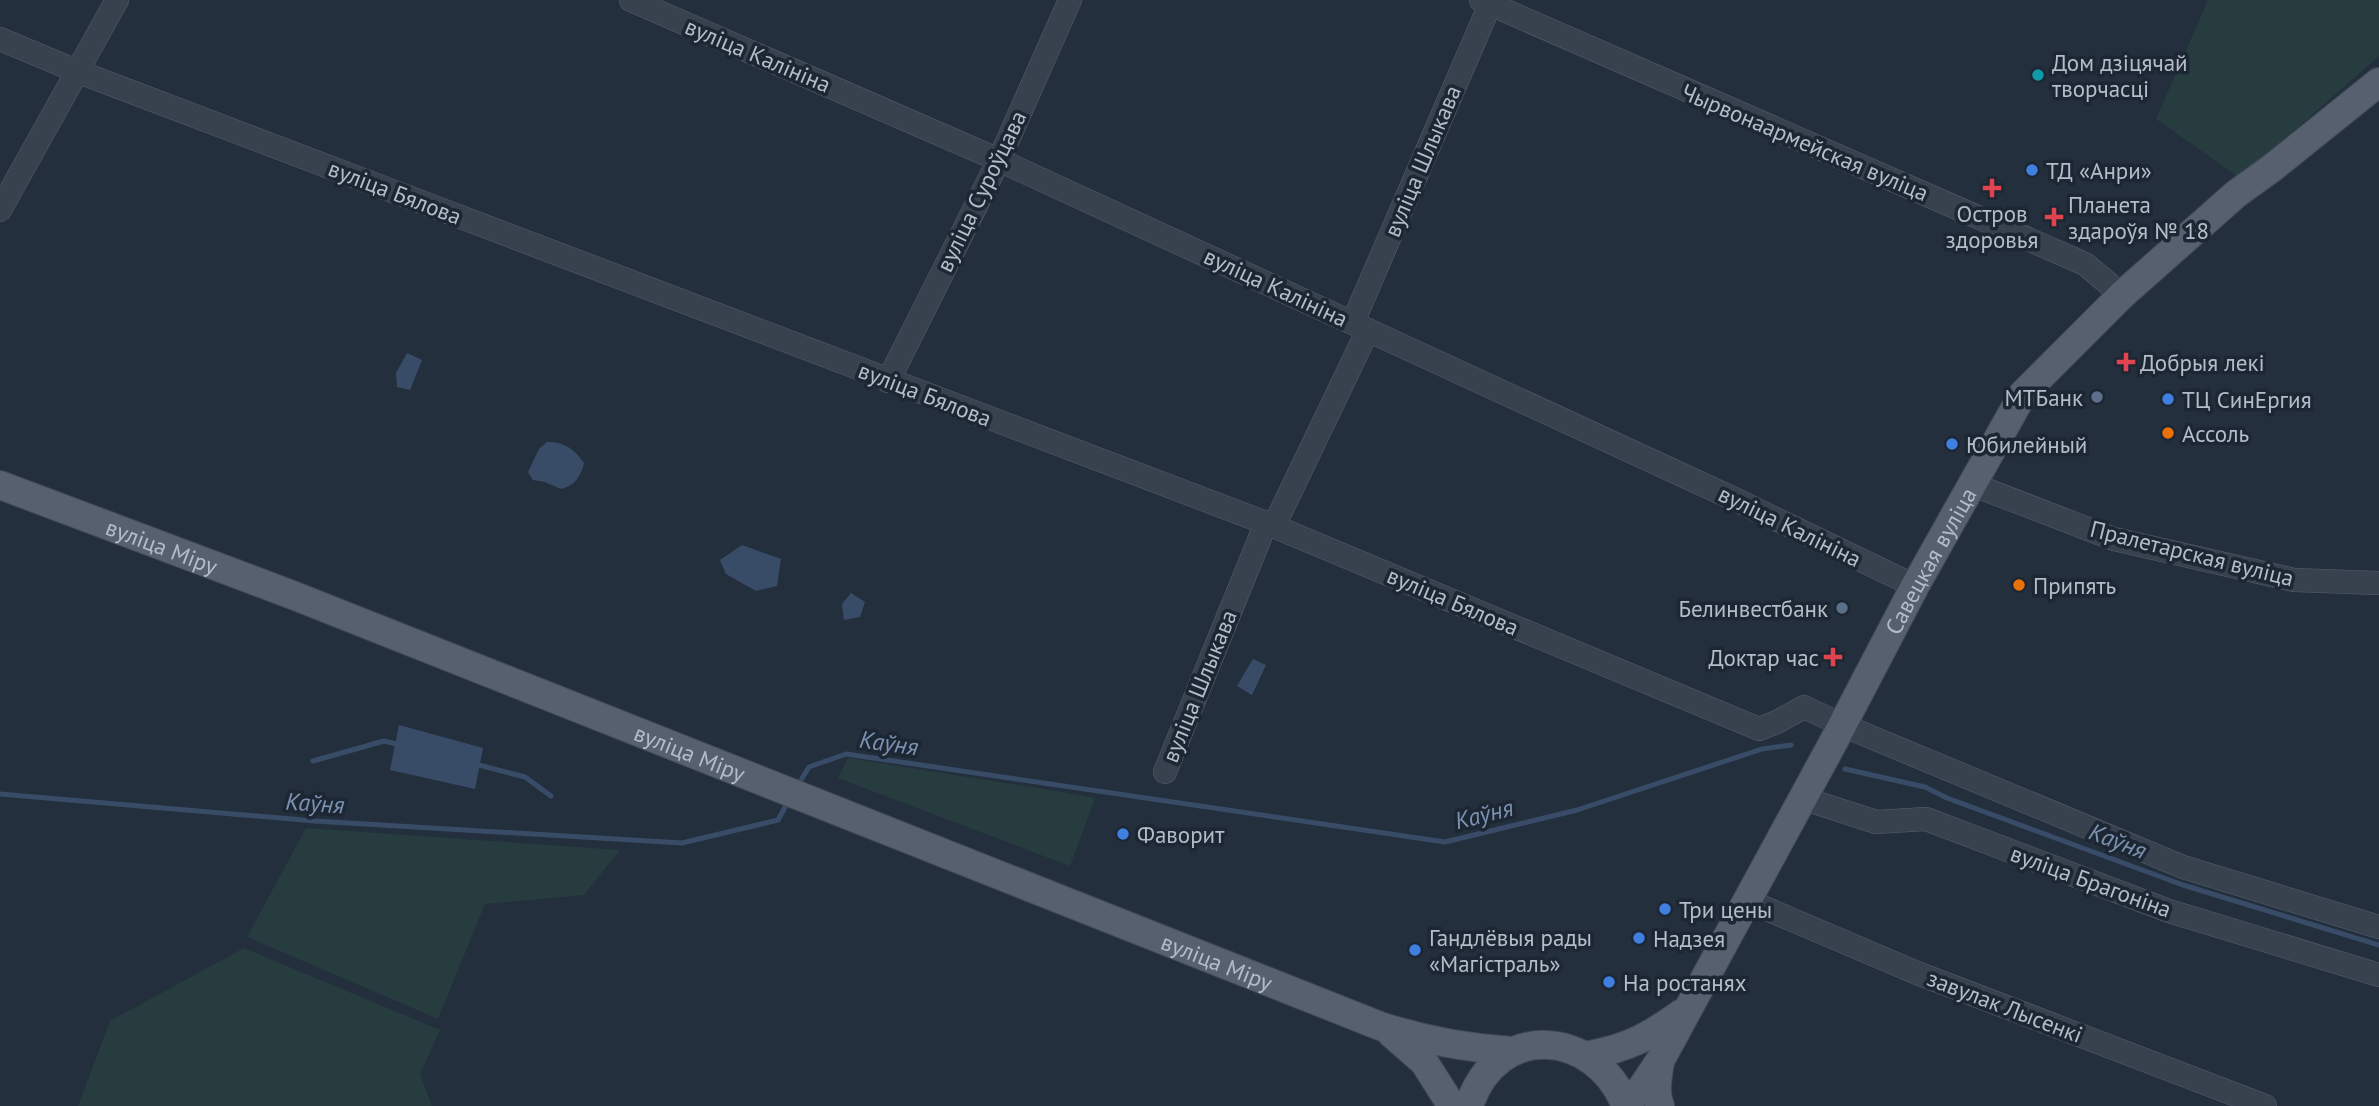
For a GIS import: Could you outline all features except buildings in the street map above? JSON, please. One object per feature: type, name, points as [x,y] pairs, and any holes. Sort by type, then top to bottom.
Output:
[{"type":"main road","name":"Савецкая вуліца","points":[[1586,1056],[1610,1051],[1646,1038],[1684,1012],[1748,901],[1915,586],[2023,394],[2122,295],[2235,194],[2272,168],[2379,82]]},
{"type":"main road","name":"вуліца Міру","points":[[0,485],[295,596],[1380,1026],[1441,1043],[1474,1048],[1511,1051],[1527,1046],[1556,1044],[1586,1056]]},
{"type":"main road","points":[[1586,1056],[1613,1080],[1625,1106],[1661,1059],[1684,1012]]},
{"type":"main road","name":"вуліца Міру","points":[[1380,1026],[1403,1042],[1424,1062],[1452,1106]]},
{"type":"main road","points":[[1469,1106],[1477,1085],[1489,1069],[1511,1051]]},
{"type":"main road","points":[[1660,1106],[1657,1083],[1661,1059]]},
{"type":"street","points":[[0,210],[117,0]]},
{"type":"street","name":"вуліца Калініна","points":[[631,0],[999,160],[1732,498],[1915,586]]},
{"type":"street","name":"вуліца Суроўцава","points":[[888,381],[999,160],[1070,0]]},
{"type":"street","name":"Чырвонаармейская вуліца","points":[[1488,1],[2085,264],[2122,295]]},
{"type":"street","name":"вуліца Шлыкава","points":[[1165,772],[1270,524],[1361,326],[1488,1]]},
{"type":"street","name":"вуліца Бялова","points":[[0,39],[79,72],[888,381],[1270,524],[1759,729],[1804,707],[1838,732]]},
{"type":"street","name":"Пралетарская вуліца","points":[[1971,484],[2114,539],[2294,580],[2379,583]]},
{"type":"street","name":"вуліца Брагоніна","points":[[1838,732],[2183,867],[2379,927]]},
{"type":"street","name":"вуліца Брагоніна","points":[[1807,789],[1876,822],[1926,819],[2169,911],[2379,975]]},
{"type":"street","name":"завулак Лысенкі","points":[[1748,901],[1917,973],[2265,1106]]},
{"type":"green space","points":[[2208,0],[2379,0],[2379,56],[2240,178],[2156,119]]},
{"type":"green space","points":[[848,758],[1095,798],[1070,866],[838,778]]},
{"type":"green space","points":[[306,828],[620,850],[584,895],[485,904],[438,1019],[247,937]]},
{"type":"green space","points":[[244,948],[440,1030],[420,1074],[432,1106],[78,1106],[110,1021]]},
{"type":"water","points":[[407,353],[422,360],[410,390],[397,387],[396,373]]},
{"type":"water","points":[[547,442],[568,447],[584,463],[576,480],[566,488],[561,489],[533,480],[528,472],[539,449]]},
{"type":"water","points":[[742,545],[781,559],[777,586],[756,591],[726,574],[720,560]]},
{"type":"water","points":[[851,593],[865,602],[860,617],[844,620],[842,604]]},
{"type":"water","points":[[1253,659],[1266,665],[1252,695],[1237,686]]},
{"type":"water","points":[[399,725],[483,748],[475,789],[390,770]]},
{"type":"waterway","points":[[313,761],[384,741],[401,745]]},
{"type":"waterway","name":"Каўня","points":[[798,785],[809,767],[846,754],[1445,842],[1577,810],[1762,749],[1791,745]]},
{"type":"waterway","points":[[475,764],[525,777],[551,796]]},
{"type":"waterway","name":"Каўня","points":[[1845,769],[1925,787],[1947,798],[2183,885],[2379,945]]},
{"type":"waterway","name":"Каўня","points":[[0,794],[315,821],[682,843],[778,820],[789,800]]},
{"type":"place","name":"Дом дзіцячай творчасці","points":[[2038,75]]},
{"type":"place","name":"ТД «Анри»","points":[[2032,170]]},
{"type":"place","name":"Остров здоровья","points":[[1992,188]]},
{"type":"place","name":"Планета здароўя № 18","points":[[2054,217]]},
{"type":"place","name":"Добрыя лекі","points":[[2126,362]]},
{"type":"place","name":"МТБанк","points":[[2097,397]]},
{"type":"place","name":"ТЦ СинЕргия","points":[[2168,399]]},
{"type":"place","name":"Ассоль","points":[[2168,433]]},
{"type":"place","name":"Юбилейный","points":[[1952,444]]},
{"type":"place","name":"Припять","points":[[2019,585]]},
{"type":"place","name":"Белинвестбанк","points":[[1842,608]]},
{"type":"place","name":"Доктар час","points":[[1833,657]]},
{"type":"place","name":"Фаворит","points":[[1123,834]]},
{"type":"place","name":"Три цены","points":[[1665,909]]},
{"type":"place","name":"Надзея","points":[[1639,938]]},
{"type":"place","name":"Гандлёвыя рады «Магістраль»","points":[[1415,950]]},
{"type":"place","name":"На ростанях","points":[[1609,982]]}]
